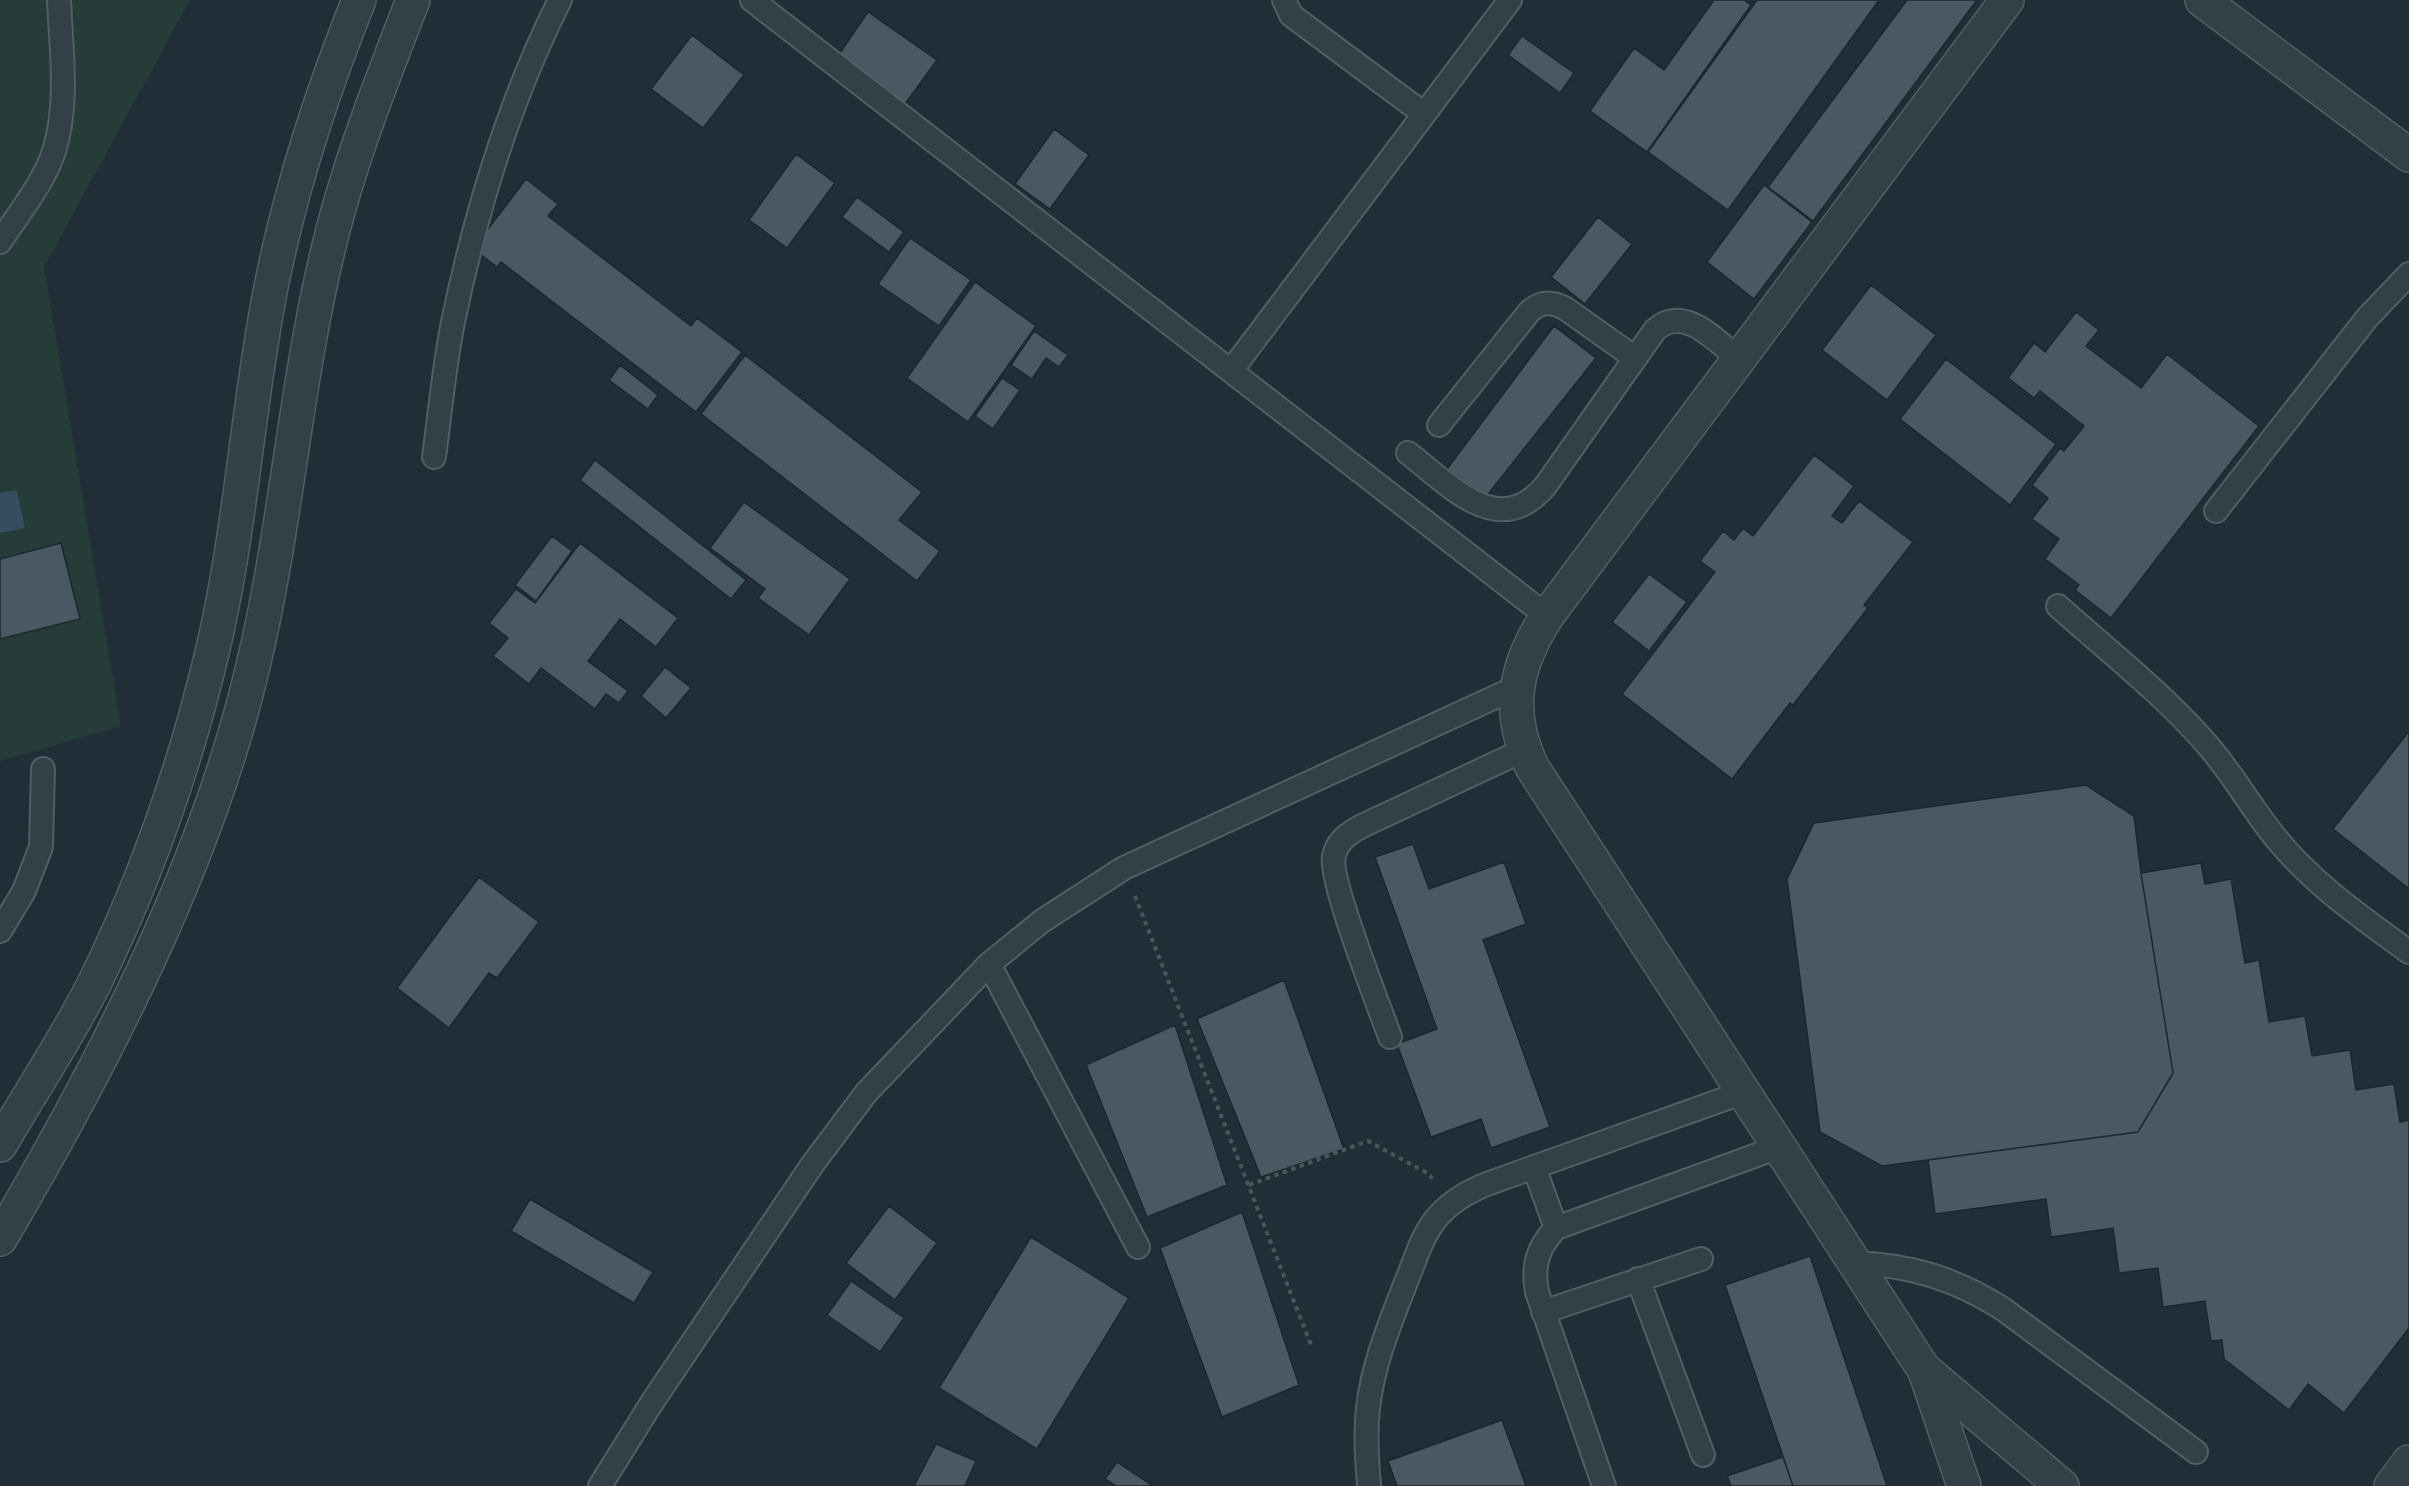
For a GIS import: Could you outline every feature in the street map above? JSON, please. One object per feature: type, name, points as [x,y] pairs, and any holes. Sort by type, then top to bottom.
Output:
[{"type":"street","points":[[0,1145],[93,985],[130,905],[162,824],[189,740],[212,655],[229,569],[263,330],[281,240],[305,150],[334,62],[359,0]]},
{"type":"street","points":[[0,1239],[39,1173],[126,1005],[165,923],[198,840],[227,754],[253,668],[328,249],[378,89],[413,0]]},
{"type":"street","points":[[1964,1486],[1925,1371],[1532,767],[1524,750],[1515,708],[1522,661],[1546,616],[2007,0]]},
{"type":"street","points":[[2202,0],[2409,155]]},
{"type":"street","points":[[1925,1371],[2062,1486]]},
{"type":"street","points":[[2391,1486],[2409,1462]]},
{"type":"lane","points":[[0,242],[41,178],[54,153],[61,126],[59,0]]},
{"type":"lane","points":[[434,457],[453,324],[472,243],[510,114],[537,46],[560,0]]},
{"type":"lane","points":[[752,0],[1546,616]]},
{"type":"lane","points":[[1284,0],[1291,15],[1424,114]]},
{"type":"lane","points":[[1231,371],[1510,0]]},
{"type":"lane","points":[[2216,511],[2367,318],[2409,274]]},
{"type":"lane","points":[[1439,425],[1529,312],[1543,303],[1551,303],[1566,309],[1635,358]]},
{"type":"lane","points":[[1408,453],[1486,509],[1513,508],[1527,503],[1546,485],[1655,330],[1663,322],[1674,319],[1697,326],[1739,359]]},
{"type":"lane","points":[[2058,606],[2182,716],[2224,766],[2276,838],[2305,870],[2337,899],[2409,952]]},
{"type":"lane","points":[[600,1486],[657,1395],[812,1165],[866,1093],[989,964],[1042,921],[1124,868],[1517,687]]},
{"type":"lane","points":[[1390,1036],[1336,883],[1334,856],[1339,843],[1362,826],[1524,750]]},
{"type":"lane","points":[[0,931],[24,891],[41,847],[43,769]]},
{"type":"lane","points":[[989,964],[1137,1247]]},
{"type":"lane","points":[[1368,1486],[1367,1431],[1373,1376],[1382,1344],[1424,1238],[1435,1220],[1449,1205],[1467,1192],[1744,1092]]},
{"type":"lane","points":[[1604,1486],[1543,1312],[1534,1274],[1537,1257],[1544,1241],[1556,1228],[1779,1147]]},
{"type":"lane","points":[[1534,1167],[1556,1228]]},
{"type":"lane","points":[[1543,1312],[1701,1259]]},
{"type":"lane","points":[[1855,1263],[1886,1264],[1918,1269],[1948,1278],[1977,1292],[2196,1452]]},
{"type":"lane","points":[[1638,1279],[1703,1455]]},
{"type":"path","points":[[1124,868],[1311,1345]]},
{"type":"path","points":[[1248,1186],[1368,1141],[1429,1174],[1449,1205]]},
{"type":"green space","points":[[0,0],[190,0],[44,267],[121,726],[0,761]]},
{"type":"water","points":[[17,490],[25,528],[0,533],[0,493]]},
{"type":"building","points":[[1714,0],[1744,0],[1751,5],[1647,152],[1590,111],[1634,48],[1664,70]]},
{"type":"building","points":[[1757,0],[1879,0],[1728,210],[1648,152]]},
{"type":"building","points":[[1907,0],[1977,0],[1813,221],[1768,187]]},
{"type":"building","points":[[868,12],[937,60],[903,107],[835,60]]},
{"type":"building","points":[[692,35],[744,75],[703,128],[651,89]]},
{"type":"building","points":[[1522,36],[1574,73],[1560,93],[1508,55]]},
{"type":"building","points":[[1054,129],[1089,155],[1050,209],[1015,184]]},
{"type":"building","points":[[796,154],[835,183],[787,248],[749,220]]},
{"type":"building","points":[[526,179],[558,204],[548,216],[691,326],[697,318],[742,352],[696,412],[501,262],[497,267],[473,249]]},
{"type":"building","points":[[1764,185],[1812,222],[1754,299],[1707,262]]},
{"type":"building","points":[[857,197],[904,232],[889,252],[842,217]]},
{"type":"building","points":[[1598,217],[1632,244],[1585,304],[1551,277]]},
{"type":"building","points":[[910,238],[971,280],[939,326],[878,284]]},
{"type":"building","points":[[975,282],[1036,326],[968,422],[907,378]]},
{"type":"building","points":[[1871,285],[1936,335],[1887,400],[1822,350]]},
{"type":"building","points":[[2076,312],[2099,330],[2086,346],[2141,388],[2167,354],[2259,426],[2111,618],[2075,590],[2079,585],[2045,559],[2059,539],[2032,519],[2048,498],[2032,485],[2060,448],[2064,451],[2084,426],[2040,391],[2034,398],[2008,378],[2034,343],[2045,352]]},
{"type":"building","points":[[1554,326],[1596,358],[1485,498],[1447,469]]},
{"type":"building","points":[[1034,331],[1068,355],[1059,367],[1046,358],[1032,379],[1011,365]]},
{"type":"building","points":[[745,355],[922,492],[899,520],[940,551],[917,581],[701,414]]},
{"type":"building","points":[[1946,359],[2056,444],[2010,505],[1900,419]]},
{"type":"building","points":[[620,365],[658,395],[648,409],[609,380]]},
{"type":"building","points":[[1002,378],[1020,390],[993,429],[975,416]]},
{"type":"building","points":[[1814,455],[1854,486],[1832,516],[1842,523],[1859,501],[1913,542],[1864,605],[1868,608],[1793,705],[1790,703],[1732,779],[1622,694],[1715,572],[1700,561],[1723,531],[1734,540],[1743,528],[1753,536]]},
{"type":"building","points":[[595,460],[746,580],[731,599],[580,480]]},
{"type":"building","points":[[744,502],[850,579],[809,635],[758,598],[765,589],[710,548]]},
{"type":"building","points":[[552,536],[572,551],[536,601],[515,585]]},
{"type":"building","points":[[61,543],[80,619],[0,639],[0,559]]},
{"type":"building","points":[[580,543],[678,618],[656,647],[620,619],[588,661],[628,691],[619,703],[606,694],[595,709],[541,668],[529,684],[493,656],[508,638],[489,623],[516,589],[535,603]]},
{"type":"building","points":[[1649,574],[1687,602],[1649,651],[1612,622]]},
{"type":"building","points":[[665,667],[691,688],[666,718],[641,696]]},
{"type":"building","points":[[2409,731],[2409,889],[2333,829]]},
{"type":"building","points":[[2086,785],[2134,816],[2173,1073],[2138,1132],[1882,1166],[1820,1132],[1787,879],[1814,823]]},
{"type":"building","points":[[1413,844],[1429,889],[1504,862],[1526,924],[1483,940],[1550,1127],[1491,1148],[1481,1119],[1431,1137],[1397,1044],[1437,1029],[1375,857]]},
{"type":"building","points":[[2201,863],[2205,884],[2231,879],[2245,963],[2259,960],[2269,1022],[2305,1016],[2312,1056],[2350,1050],[2356,1090],[2394,1084],[2400,1122],[2409,1120],[2409,1328],[2344,1413],[2308,1384],[2289,1410],[2224,1359],[2222,1340],[2211,1341],[2205,1301],[2163,1307],[2158,1268],[2119,1273],[2113,1228],[2051,1237],[2046,1199],[1935,1214],[1928,1160],[2138,1132],[2173,1073],[2141,873]]},
{"type":"building","points":[[479,877],[539,922],[497,978],[489,973],[449,1028],[397,988]]},
{"type":"building","points":[[1284,980],[1344,1149],[1261,1177],[1197,1019]]},
{"type":"building","points":[[1175,1025],[1227,1185],[1147,1217],[1086,1065]]},
{"type":"building","points":[[530,1199],[653,1272],[634,1303],[511,1231]]},
{"type":"building","points":[[889,1206],[937,1243],[895,1300],[846,1263]]},
{"type":"building","points":[[1242,1212],[1299,1385],[1222,1417],[1160,1248]]},
{"type":"building","points":[[1031,1237],[1129,1298],[1037,1449],[939,1388]]},
{"type":"building","points":[[1810,1256],[1887,1486],[1793,1486],[1725,1285]]},
{"type":"building","points":[[851,1281],[904,1318],[880,1352],[827,1315]]},
{"type":"building","points":[[1502,1420],[1526,1486],[1397,1486],[1388,1461]]},
{"type":"building","points":[[936,1444],[976,1461],[965,1486],[914,1486]]},
{"type":"building","points":[[1783,1457],[1793,1486],[1731,1486],[1727,1476]]},
{"type":"building","points":[[1117,1462],[1153,1486],[1116,1486],[1105,1479]]}]
